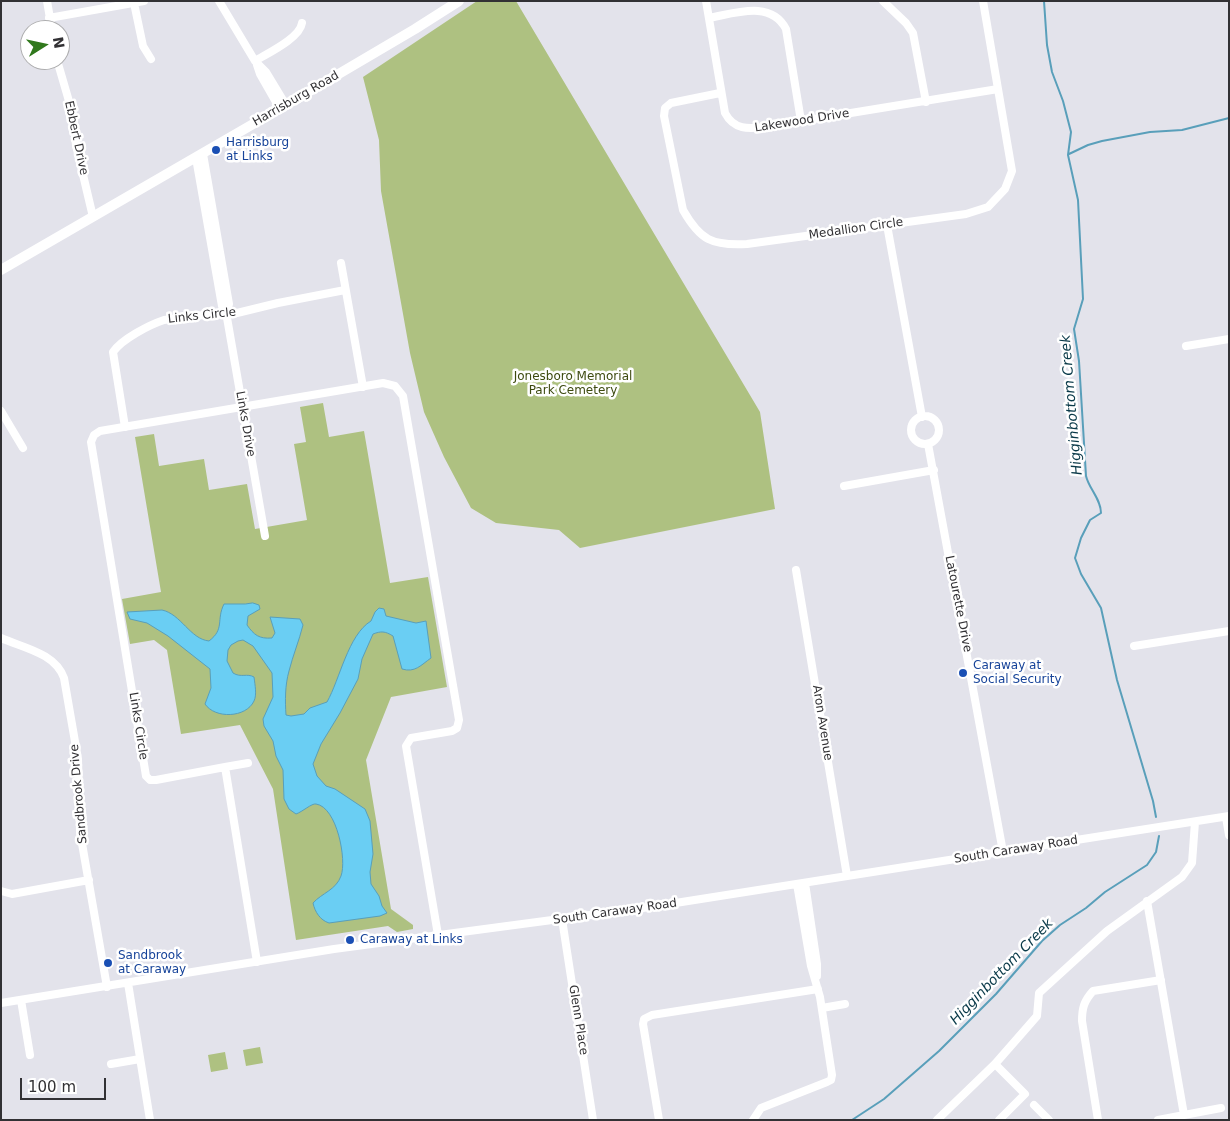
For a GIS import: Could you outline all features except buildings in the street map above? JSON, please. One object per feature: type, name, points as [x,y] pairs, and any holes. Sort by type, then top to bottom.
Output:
[{"type":"main road","name":"Harrisburg Road","points":[[1,270],[200,156],[459,1]]},
{"type":"street","points":[[47,1],[50,18],[144,1]]},
{"type":"street","points":[[218,1],[255,61],[260,74],[283,107]]},
{"type":"street","name":"Lakewood Drive","points":[[706,1],[720,93],[725,113],[731,122],[740,128],[748,129],[801,121],[998,89]]},
{"type":"street","points":[[884,1],[913,33],[926,102]]},
{"type":"street","name":"Medallion Circle","points":[[720,93],[671,103],[665,108],[664,116],[683,210],[689,222],[701,236],[730,245],[966,214],[988,207],[1005,189],[1012,171],[983,1]]},
{"type":"street","points":[[134,3],[143,46],[151,60]]},
{"type":"street","points":[[709,18],[761,10],[778,16],[786,29],[801,121]]},
{"type":"street","points":[[255,61],[295,36],[301,30],[302,23]]},
{"type":"street","name":"Ebbert Drive","points":[[60,70],[73,115],[76,145],[94,217]]},
{"type":"street","name":"Links Drive","points":[[200,156],[222,306],[226,312],[265,536]]},
{"type":"street","points":[[887,225],[922,417]]},
{"type":"street","points":[[340,262],[363,386]]},
{"type":"street","name":"Links Circle","points":[[125,427],[113,352],[115,348],[155,323],[226,312],[238,313],[278,302],[345,290]]},
{"type":"street","points":[[1186,346],[1229,339]]},
{"type":"street","name":"Links Circle","points":[[224,768],[156,780],[150,780],[146,776],[90,446],[92,439],[100,431],[363,386],[384,383],[396,386],[403,396],[459,720],[457,728],[452,731],[411,738],[406,746],[438,935]]},
{"type":"street","points":[[1,411],[23,448]]},
{"type":"street","points":[[922,417],[932,418],[938,426],[939,431],[936,439],[928,444],[918,442],[912,435],[912,426],[918,418],[922,417]]},
{"type":"street","name":"Latourette Drive","points":[[928,444],[1004,852]]},
{"type":"street","points":[[844,486],[934,470]]},
{"type":"street","name":"Aron Avenue","points":[[796,570],[847,876]]},
{"type":"street","points":[[1134,646],[1229,631]]},
{"type":"street","name":"Sandbrook Drive","points":[[1,638],[51,659],[62,672],[78,760],[80,782],[79,821],[106,987]]},
{"type":"street","points":[[248,763],[224,768],[257,962]]},
{"type":"street","points":[[1227,817],[1229,835]]},
{"type":"street","name":"South Caraway Road","points":[[1,1003],[438,935],[801,884],[1227,817]]},
{"type":"street","points":[[937,1120],[995,1064],[1037,1016],[1039,993],[1107,931],[1178,881],[1190,867],[1194,854],[1195,822]]},
{"type":"street","points":[[1,891],[12,894],[89,880]]},
{"type":"street","points":[[753,1120],[761,1108],[831,1080],[830,1056],[817,984],[817,964],[801,884]]},
{"type":"street","points":[[1147,901],[1184,1115]]},
{"type":"street","name":"Glenn Place","points":[[562,919],[593,1120]]},
{"type":"street","points":[[1098,1120],[1082,1021],[1082,1008],[1092,991],[1161,980]]},
{"type":"street","points":[[128,983],[150,1120]]},
{"type":"street","points":[[659,1120],[643,1024],[644,1019],[652,1014],[817,984]]},
{"type":"street","points":[[21,1000],[30,1055]]},
{"type":"street","points":[[822,1008],[845,1004]]},
{"type":"street","points":[[111,1064],[140,1059]]},
{"type":"street","points":[[995,1064],[1025,1094],[999,1120]]},
{"type":"street","points":[[1034,1105],[1049,1120]]},
{"type":"street","points":[[1158,1120],[1221,1108]]},
{"type":"green space","name":"Jonesboro Memorial Park Cemetery","points":[[477,1],[516,1],[760,412],[775,509],[580,548],[559,530],[496,523],[471,508],[444,457],[424,412],[410,353],[381,191],[379,140],[363,77]]},
{"type":"green space","points":[[323,403],[329,437],[364,431],[390,583],[428,577],[447,687],[391,697],[366,760],[391,909],[413,925],[413,929],[397,932],[388,926],[296,940],[273,789],[240,725],[181,734],[167,650],[154,640],[130,644],[122,599],[161,592],[135,437],[154,434],[159,466],[204,459],[209,490],[247,484],[255,529],[307,520],[294,444],[306,442],[300,407]]},
{"type":"green space","points":[[260,1047],[263,1063],[246,1066],[243,1050]]},
{"type":"green space","points":[[225,1052],[228,1069],[211,1072],[208,1055]]},
{"type":"water","points":[[253,603],[259,605],[260,609],[248,616],[247,625],[260,637],[272,638],[275,633],[270,617],[300,619],[303,625],[287,682],[286,715],[291,716],[304,714],[310,708],[327,702],[356,636],[371,621],[379,608],[384,609],[386,616],[416,623],[426,621],[431,658],[421,666],[411,670],[402,669],[393,636],[383,632],[373,634],[362,659],[358,679],[321,744],[313,764],[317,776],[326,786],[335,789],[365,809],[370,821],[373,854],[370,872],[371,884],[387,913],[380,916],[329,923],[318,915],[315,909],[313,903],[336,885],[341,876],[343,858],[339,835],[330,814],[323,807],[314,804],[296,814],[289,809],[284,799],[283,770],[276,756],[273,741],[264,726],[263,719],[273,697],[272,673],[253,646],[243,640],[231,645],[228,650],[227,661],[233,673],[254,677],[255,699],[250,707],[244,711],[223,714],[210,709],[205,704],[211,688],[210,669],[168,636],[147,623],[130,619],[127,612],[162,610],[169,612],[196,636],[209,641],[214,637],[219,628],[224,604]]},
{"type":"waterway","name":"Higginbottom Creek","points":[[1044,1],[1047,45],[1052,72],[1063,101],[1071,132],[1068,155],[1078,200],[1083,299],[1074,329],[1079,361],[1086,476],[1099,503],[1101,513],[1090,520],[1081,538],[1075,558],[1081,574],[1101,608],[1117,680],[1156,817]]},
{"type":"waterway","points":[[1069,154],[1102,141],[1150,132],[1182,130],[1229,118]]},
{"type":"waterway","name":"Higginbottom Creek","points":[[852,1120],[884,1099],[939,1051],[996,994],[1042,941],[1060,925],[1086,908],[1105,892],[1147,865],[1156,852],[1159,836]]},
{"type":"place","name":"Harrisburg at Links","points":[[216,150]]},
{"type":"place","name":"Caraway at Social Security","points":[[963,673]]},
{"type":"place","name":"Caraway at Links","points":[[350,940]]},
{"type":"place","name":"Sandbrook at Caraway","points":[[108,963]]}]
